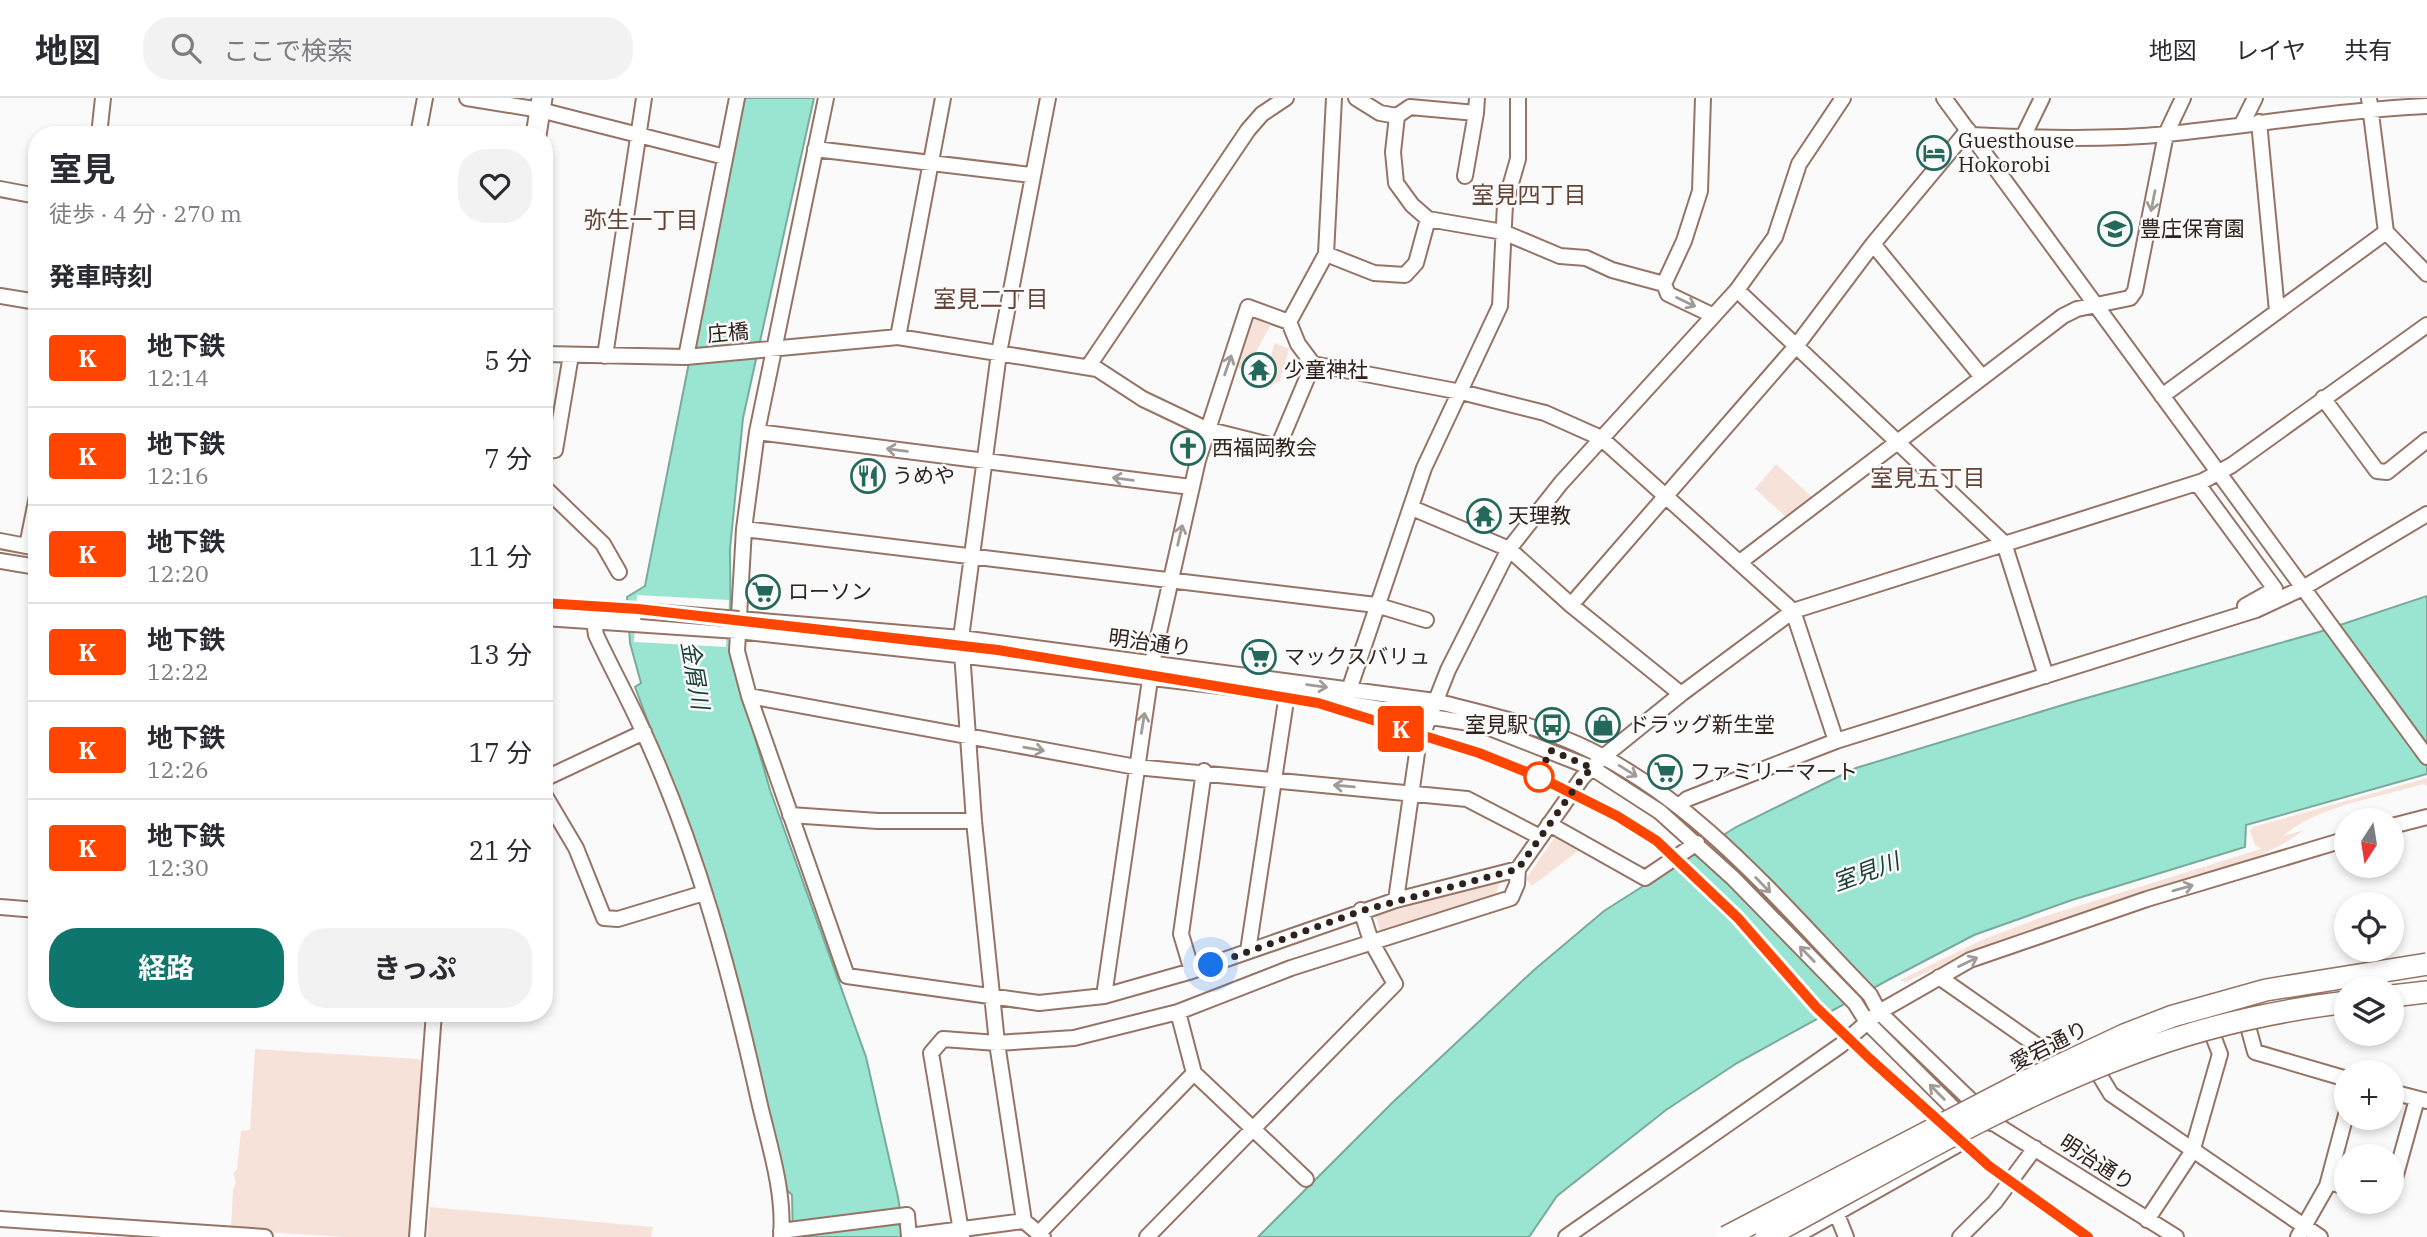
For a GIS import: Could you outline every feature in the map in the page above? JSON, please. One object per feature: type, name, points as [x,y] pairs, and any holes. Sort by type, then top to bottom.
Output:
[{"type":"highway","points":[[1726,1237],[2018,1085],[2136,1030],[2266,990],[2427,965]]},
{"type":"highway","points":[[2404,994],[2427,991]]},
{"type":"highway","points":[[1766,1237],[2030,1098],[2131,1054],[2225,1026],[2334,1004]]},
{"type":"main road","points":[[537,126],[541,104]]},
{"type":"street","points":[[100,126],[103,98]]},
{"type":"street","points":[[420,126],[425,98]]},
{"type":"street","points":[[467,98],[541,104],[638,134],[725,156]]},
{"type":"street","points":[[605,356],[644,98]]},
{"type":"street","points":[[686,357],[737,98]]},
{"type":"street","points":[[826,98],[757,432],[744,530],[737,651],[749,696],[847,976],[994,994],[1039,1003],[1104,996],[1192,971],[1396,900],[1518,869]]},
{"type":"street","points":[[898,337],[943,98]]},
{"type":"street","points":[[1048,98],[1031,175],[999,353],[961,638],[974,821],[997,1043],[1024,1221],[1041,1235],[1194,1073]]},
{"type":"street","points":[[1088,367],[1248,130],[1262,114],[1286,98]]},
{"type":"street","points":[[1289,323],[1326,254],[1334,98]]},
{"type":"street","points":[[1356,98],[1380,113],[1397,117]]},
{"type":"street","points":[[1349,690],[1424,468],[1500,306],[1505,204],[1518,159],[1518,98]]},
{"type":"street","points":[[1703,98],[1700,191],[1684,241],[1664,284],[1668,293],[1712,316]]},
{"type":"street","points":[[1396,900],[1418,746],[1435,701],[1509,549],[1561,482],[1737,290],[1775,237],[1799,164],[1843,98]]},
{"type":"street","points":[[1944,98],[2427,757]]},
{"type":"street","points":[[2023,137],[2042,98]]},
{"type":"street","points":[[1741,562],[2063,316],[2077,309],[2130,298],[2135,291],[2166,134],[2183,98]]},
{"type":"street","points":[[2242,124],[2255,98]]},
{"type":"street","points":[[1970,132],[2023,137],[2166,134],[2259,122],[2370,103],[2427,106]]},
{"type":"street","points":[[2370,103],[2386,232],[2427,274]]},
{"type":"street","points":[[1465,176],[1476,105],[1410,107],[1397,117],[1393,152],[1396,183],[1412,205],[1428,219],[1503,232],[1560,256],[1586,258],[1612,270],[1664,284]]},
{"type":"street","points":[[2259,122],[2277,311]]},
{"type":"street","points":[[1571,605],[1668,497],[1797,345],[1873,244],[1970,132]]},
{"type":"street","points":[[815,149],[1031,175]]},
{"type":"street","points":[[0,189],[28,194]]},
{"type":"street","points":[[1326,254],[1374,272],[1405,275],[1416,263],[1428,219]]},
{"type":"street","points":[[2162,396],[2386,232]]},
{"type":"street","points":[[1873,244],[1982,377]]},
{"type":"street","points":[[1737,290],[2004,543],[2046,676]]},
{"type":"street","points":[[0,296],[28,301]]},
{"type":"street","points":[[1104,996],[1151,672],[1206,429],[1248,307],[1289,323],[1298,344],[1313,364],[1461,392],[1545,413],[1601,438],[1793,611],[1836,741]]},
{"type":"street","points":[[962,1233],[931,1053],[943,1039],[997,1043],[1074,1038],[1178,1012],[1371,941],[1511,898],[1517,884],[1518,869],[1592,768],[1681,694],[1793,611],[2197,483],[2219,473],[2427,325]]},
{"type":"street","name":"庄橋","points":[[553,354],[686,357],[898,337],[1097,369],[1143,399],[1206,429],[1278,447],[1313,364]]},
{"type":"street","points":[[553,450],[571,355]]},
{"type":"street","points":[[2322,398],[2378,471],[2387,472],[2427,440]]},
{"type":"street","points":[[757,432],[1191,487]]},
{"type":"street","points":[[2197,483],[2275,589],[2216,622]]},
{"type":"street","points":[[553,496],[603,544],[619,572]]},
{"type":"street","points":[[1412,508],[1509,549],[1571,605],[1681,694]]},
{"type":"street","points":[[1680,805],[1687,799],[1836,741],[2307,594],[2427,514]]},
{"type":"street","points":[[744,530],[1376,605],[1426,620]]},
{"type":"street","points":[[0,541],[28,546]]},
{"type":"street","points":[[0,561],[28,566]]},
{"type":"street","name":"明治通り","points":[[553,606],[635,611],[963,656],[1349,690],[1435,701],[1531,727],[1603,757],[1680,805],[1716,836],[1870,995],[1879,1012],[1995,1124]]},
{"type":"street","name":"明治通り","points":[[553,619],[594,622],[635,611]]},
{"type":"street","points":[[594,622],[596,635],[644,732],[704,892],[737,1000],[779,1192],[781,1234],[907,1215],[909,1236],[962,1233],[1024,1221]]},
{"type":"street","name":"明治通り","points":[[738,625],[961,638],[1151,672],[1429,716],[1482,725],[1592,768],[1660,812],[1697,844],[1855,1003],[1867,1022],[1959,1114],[1995,1124],[2176,1237]]},
{"type":"street","points":[[1248,951],[1287,694]]},
{"type":"street","points":[[749,696],[1136,767],[1203,771],[1467,799],[1539,837]]},
{"type":"street","points":[[553,775],[644,732]]},
{"type":"street","points":[[1192,971],[1181,934],[1203,771]]},
{"type":"street","points":[[553,809],[576,848],[604,918],[618,919],[704,892]]},
{"type":"street","points":[[790,815],[878,821],[974,821]]},
{"type":"street","points":[[2404,824],[2427,817]]},
{"type":"street","points":[[1549,824],[1645,878],[1697,844]]},
{"type":"street","points":[[1572,1235],[1840,1045],[1879,1012],[1970,960],[2042,933],[2334,843]]},
{"type":"street","points":[[0,907],[28,909]]},
{"type":"street","points":[[1147,1237],[1395,984],[1371,941],[1361,911]]},
{"type":"street","name":"愛宕通り","points":[[1716,1237],[1773,1205],[1959,1114],[1979,1107],[2126,1031],[2236,996],[2314,980],[2427,965]]},
{"type":"street","points":[[1939,977],[2062,1063]]},
{"type":"street","points":[[1794,1237],[1995,1124],[2097,1071],[2210,1028],[2334,1003]]},
{"type":"street","points":[[1178,1012],[1194,1073],[1306,1179]]},
{"type":"street","points":[[2246,1019],[2255,1052],[2334,1075]]},
{"type":"street","points":[[417,1237],[433,1022]]},
{"type":"street","points":[[2147,1220],[2192,1152],[2220,1054],[2210,1028]]},
{"type":"street","points":[[2097,1071],[2110,1094],[2301,1232],[2320,1237]]},
{"type":"street","points":[[2404,1095],[2422,1100],[2404,1153]]},
{"type":"street","points":[[2301,1232],[2328,1182],[2342,1130]]},
{"type":"street","points":[[1960,1237],[1995,1202],[2035,1148]]},
{"type":"street","points":[[2328,1182],[2334,1184]]},
{"type":"street","points":[[1836,1212],[1846,1237]]},
{"type":"street","points":[[0,1219],[265,1237]]},
{"type":"shaded area","points":[[1257,315],[1272,322],[1246,371],[1233,366],[1247,320]]},
{"type":"shaded area","points":[[1275,343],[1289,349],[1280,381],[1272,385],[1262,381]]},
{"type":"shaded area","points":[[1776,464],[1812,497],[1787,518],[1755,489]]},
{"type":"shaded area","points":[[2427,778],[2427,786],[2423,784],[2368,798],[2314,817],[2283,836],[2304,830],[2285,843],[2243,862],[2073,915],[1989,946],[1906,982],[1900,980],[1984,939],[2043,917],[2261,849],[2255,845],[2250,831],[2253,827]]},
{"type":"shaded area","points":[[1555,837],[1578,851],[1532,886],[1526,879]]},
{"type":"shaded area","points":[[1501,879],[1495,897],[1380,931],[1376,916]]},
{"type":"shaded area","points":[[255,1049],[418,1059],[424,1063],[413,1237],[347,1237],[231,1230],[233,1190],[236,1183],[233,1174],[237,1169],[241,1131],[250,1130]]},
{"type":"shaded area","points":[[430,1207],[653,1227],[651,1237],[427,1237]]},
{"type":"water","name":"金屑川","points":[[741,98],[814,98],[743,418],[730,549],[731,653],[770,790],[866,1057],[898,1197],[904,1237],[793,1237],[792,1195],[787,1190],[743,999],[710,887],[635,687],[641,683],[630,643],[627,597],[645,586]]},
{"type":"water","name":"室見川","points":[[2427,596],[2427,774],[2246,825],[2245,847],[2072,900],[1974,935],[1737,1063],[1666,1110],[1557,1196],[1529,1237],[1258,1237],[1392,1103],[1534,970],[1604,911],[1736,827],[1856,768],[2076,701],[2319,632]]},
{"type":"pier","points":[[637,595],[729,600],[726,647],[634,642]]},
{"type":"metro line","name":"K","points":[[553,604],[638,609],[998,650],[1318,703],[1479,753],[1539,777],[1617,816],[1657,841],[1692,871],[1737,917],[1816,1007],[1870,1059],[1989,1166],[2088,1237]]},
{"type":"place","name":"Guesthouse Hokorobi","points":[[1934,153]]},
{"type":"place","name":"豊庄保育園","points":[[2115,229]]},
{"type":"place","name":"少童神社","points":[[1259,370]]},
{"type":"place","name":"西福岡教会","points":[[1188,448]]},
{"type":"place","name":"うめや","points":[[868,476]]},
{"type":"place","name":"天理教","points":[[1484,516]]},
{"type":"place","name":"ローソン","points":[[763,592]]},
{"type":"place","name":"マックスバリュ","points":[[1259,657]]},
{"type":"place","name":"室見駅","points":[[1552,725]]},
{"type":"place","name":"ドラッグ新生堂","points":[[1603,725]]},
{"type":"place","name":"ファミリーマート","points":[[1665,772]]},
{"type":"district","name":"室見四丁目","points":[[1529,195]]},
{"type":"district","name":"弥生一丁目","points":[[641,220]]},
{"type":"district","name":"室見二丁目","points":[[991,299]]},
{"type":"district","name":"室見五丁目","points":[[1928,478]]},
{"type":"route","points":[[1211,965],[1396,900],[1518,869],[1582,778],[1592,768],[1550,750],[1539,777]]}]
